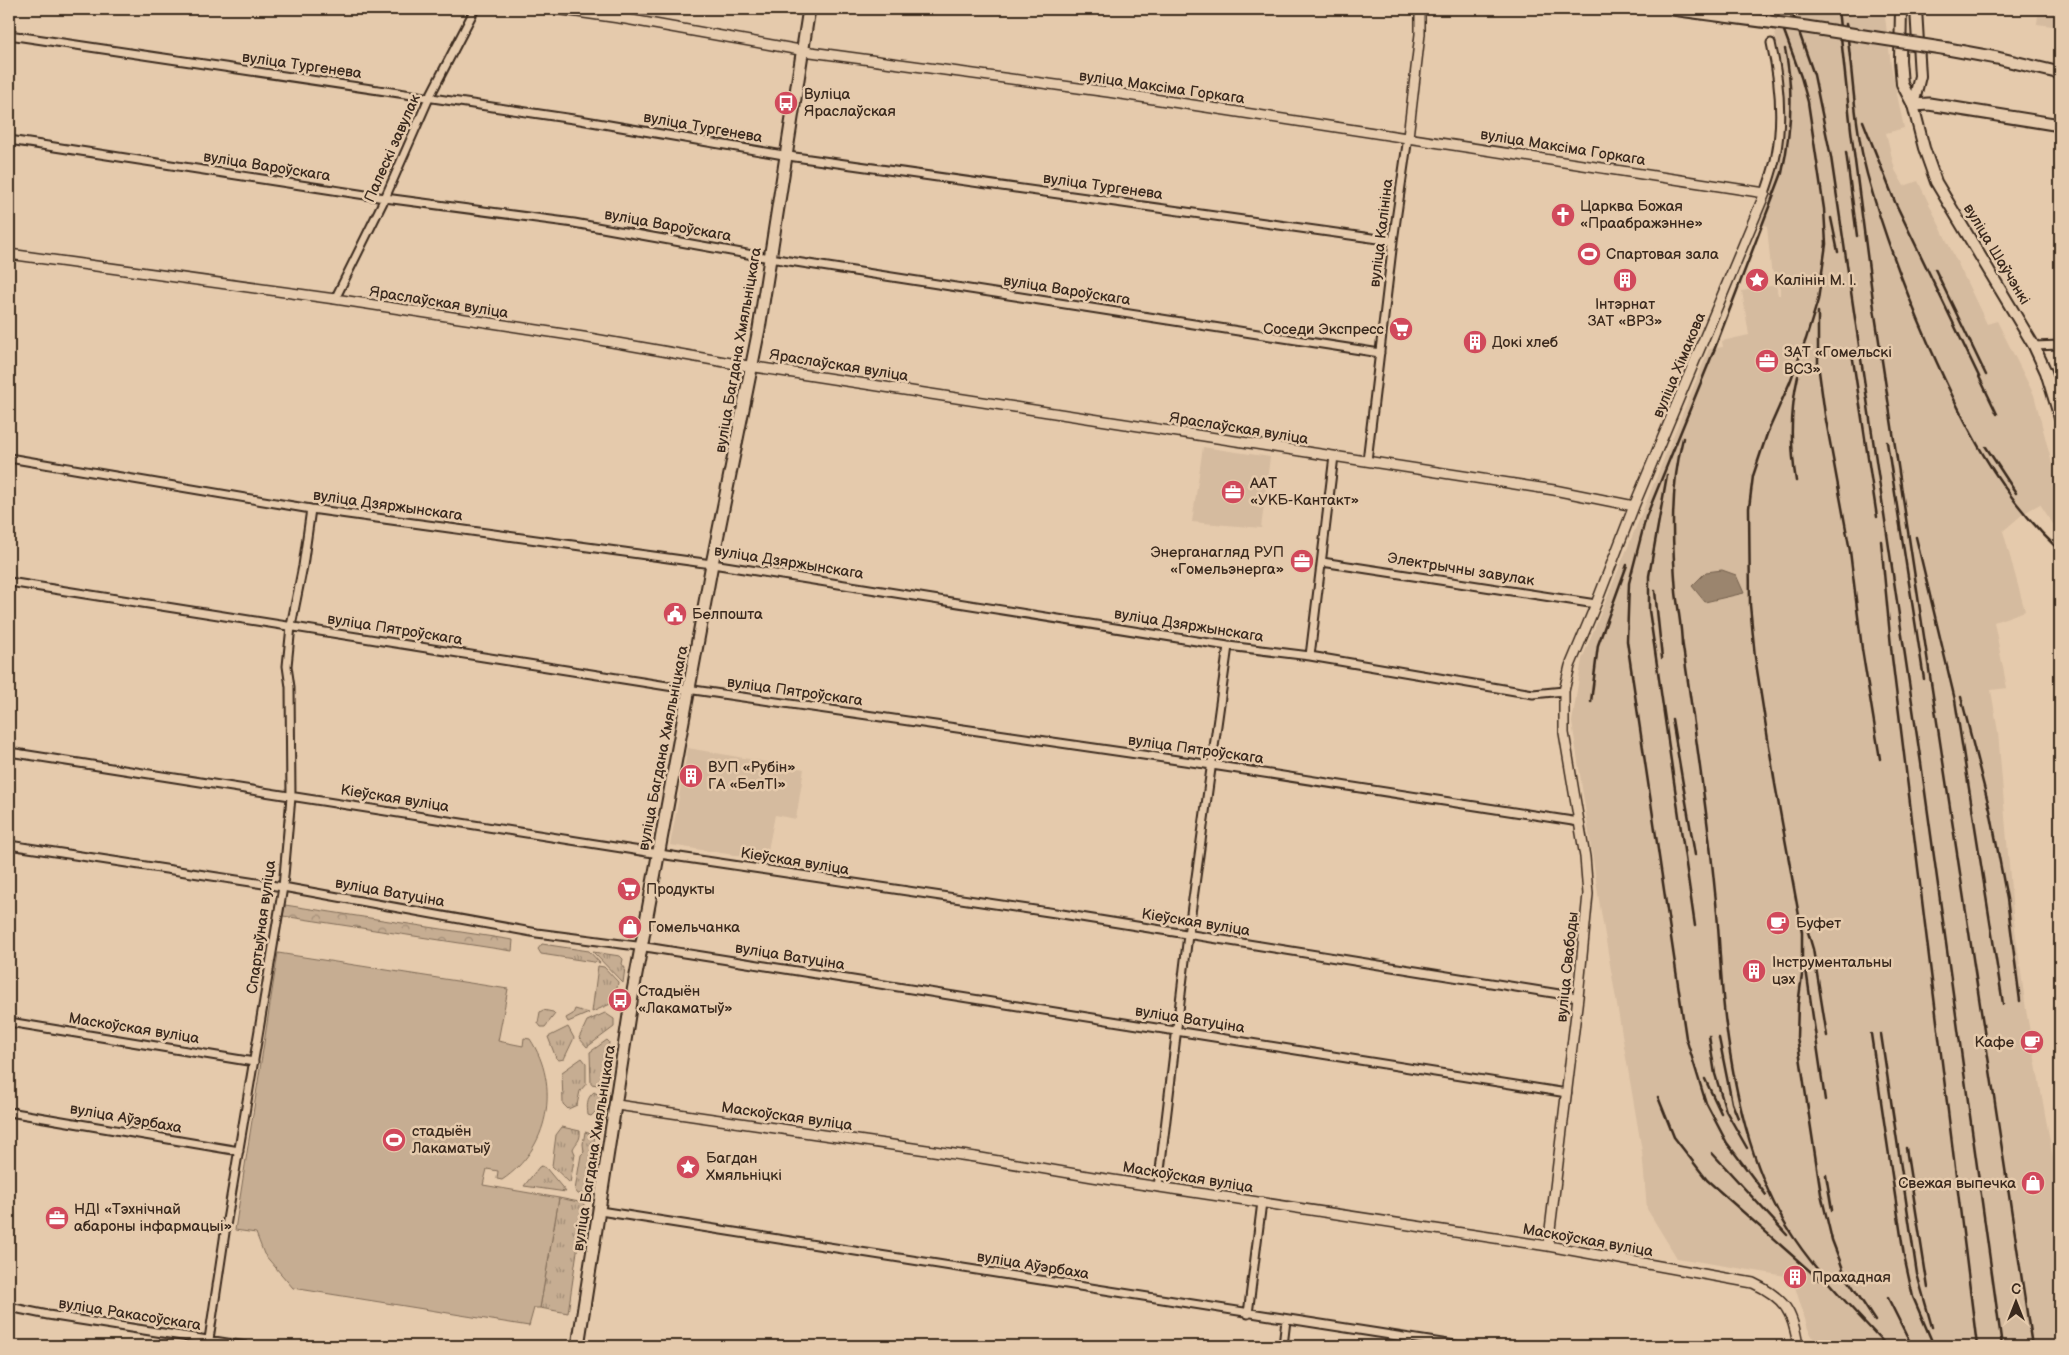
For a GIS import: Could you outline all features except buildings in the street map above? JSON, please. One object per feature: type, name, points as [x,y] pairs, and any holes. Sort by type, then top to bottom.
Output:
[{"type":"main road","name":"вуліца Багдана Хмяльніцкага","points":[[578,1346],[641,946],[712,564],[752,366],[809,9]]},
{"type":"main road","points":[[1671,9],[1806,26],[1948,49],[2060,73]]},
{"type":"main road","name":"вуліца Шаўчэнкі","points":[[1901,9],[1900,60],[1902,84],[1913,105],[1924,148],[1936,182],[2034,346],[2046,372],[2060,418]]},
{"type":"main road","name":"вуліца Шаўчэнкі","points":[[1913,105],[1920,76],[1916,9]]},
{"type":"main road","points":[[1913,105],[1929,104],[2060,125]]},
{"type":"street","name":"Палескі завулак","points":[[335,299],[385,198],[429,98],[475,9]]},
{"type":"street","name":"вуліца Максіма Горкага","points":[[556,9],[626,18],[802,50],[1408,137],[1765,193]]},
{"type":"street","name":"вуліца Калініна","points":[[1366,461],[1393,241],[1408,137],[1420,34],[1420,9]]},
{"type":"street","name":"вуліца Тургенева","points":[[9,35],[580,120],[787,155],[1393,241]]},
{"type":"street","name":"вуліца Хімакова","points":[[1564,691],[1570,666],[1634,506],[1765,193],[1776,155],[1778,117],[1778,72],[1771,42]]},
{"type":"street","name":"вуліца Вароўскага","points":[[9,140],[385,198],[574,223],[770,258],[1380,353]]},
{"type":"street","name":"Яраслаўская вуліца","points":[[9,254],[335,299],[583,337],[752,366],[1554,490],[1634,506]]},
{"type":"street","points":[[2034,346],[2060,345]]},
{"type":"street","points":[[1310,656],[1334,456]]},
{"type":"street","name":"вуліца Дзяржынскага","points":[[9,458],[311,509],[712,564],[1228,646],[1310,656],[1534,694],[1564,691]]},
{"type":"street","name":"Спартыўная вуліца","points":[[208,1343],[283,887],[291,797],[290,687],[287,666],[291,626],[303,566],[311,509]]},
{"type":"street","name":"Электрычны завулак","points":[[1322,562],[1596,604]]},
{"type":"street","name":"вуліца Пятроўскага","points":[[9,582],[689,689],[1212,765],[1579,822]]},
{"type":"street","points":[[1158,1187],[1188,935],[1228,646]]},
{"type":"street","name":"вуліца Свабоды","points":[[1548,1246],[1578,997],[1588,894],[1579,822],[1564,733],[1564,691]]},
{"type":"street","name":"Кіеўская вуліца","points":[[9,752],[1578,997]]},
{"type":"street","name":"вуліца Ватуціна","points":[[9,845],[283,887],[537,932],[641,946],[1567,1093]]},
{"type":"street","name":"Маскоўская вуліца","points":[[9,1022],[254,1062]]},
{"type":"street","name":"Маскоўская вуліца","points":[[617,1105],[975,1157],[1158,1187],[1548,1246],[1754,1283],[1770,1291],[1790,1312],[1796,1326],[1798,1346]]},
{"type":"street","name":"вуліца Аўэрбаха","points":[[9,1112],[239,1151]]},
{"type":"street","points":[[1248,1314],[1262,1202]]},
{"type":"street","name":"вуліца Аўэрбаха","points":[[600,1211],[1461,1346]]},
{"type":"street","name":"вуліца Ракасоўскага","points":[[9,1307],[208,1343],[246,1346]]},
{"type":"street","points":[[1283,1346],[1286,1320]]},
{"type":"shaded area","name":"ЗАТ «Гомельскі ВСЗ»","points":[[1770,9],[1884,9],[1891,65],[1904,128],[1886,133],[1895,170],[1904,186],[1918,181],[1987,324],[1997,321],[2034,395],[2060,494],[2060,522],[2053,524],[2040,504],[2024,513],[2003,531],[2025,611],[1994,622],[2007,688],[1991,690],[1998,732],[2013,914],[2026,1010],[2058,1185],[2060,1346],[1822,1346],[1815,1341],[1808,1329],[1792,1277],[1677,1258],[1647,1209],[1642,1151],[1599,900],[1572,722],[1582,659],[1709,349],[1723,347],[1722,341],[1749,335],[1742,291],[1776,285],[1778,295],[1780,295],[1780,284],[1771,269],[1767,226],[1758,223],[1777,174],[1781,146],[1782,67]]},
{"type":"shaded area","points":[[2016,9],[2060,9],[2060,27],[2037,24],[2038,15],[2015,11]]},
{"type":"shaded area","points":[[1203,447],[1270,457],[1261,528],[1192,522]]},
{"type":"shaded area","points":[[1722,570],[1736,575],[1744,593],[1705,602],[1692,586],[1706,572]]},
{"type":"shaded area","points":[[688,748],[804,769],[796,819],[775,815],[766,860],[670,845]]},
{"type":"green space","points":[[285,905],[513,940],[512,951],[283,916]]},
{"type":"green space","points":[[542,944],[589,951],[600,963],[541,954],[538,949]]},
{"type":"green space","points":[[593,952],[620,956],[623,959],[622,964],[625,968],[623,983]]},
{"type":"green space","name":"стадыён Лакаматыў","points":[[278,953],[508,989],[498,1041],[523,1046],[524,1038],[530,1039],[540,1057],[545,1076],[547,1096],[545,1116],[540,1134],[531,1152],[518,1167],[502,1180],[497,1179],[498,1171],[487,1169],[483,1185],[559,1198],[540,1308],[534,1308],[529,1326],[293,1288],[264,1254],[256,1233],[235,1230]]},
{"type":"green space","points":[[598,966],[604,967],[618,982],[615,1002],[592,1012]]},
{"type":"green space","points":[[575,1009],[589,1013],[568,1022],[566,1018],[573,1014]]},
{"type":"green space","points":[[543,1010],[555,1014],[545,1027],[541,1027],[538,1023],[540,1012]]},
{"type":"green space","points":[[605,1013],[614,1019],[614,1027],[587,1047],[579,1038],[587,1021]]},
{"type":"green space","points":[[568,1027],[574,1038],[564,1059],[559,1060],[556,1058],[548,1037]]},
{"type":"green space","points":[[607,1040],[609,1042],[603,1083],[598,1085],[591,1084],[590,1052]]},
{"type":"green space","points":[[582,1058],[586,1063],[586,1084],[580,1091],[577,1105],[568,1109],[563,1104],[562,1072]]},
{"type":"green space","points":[[594,1092],[599,1095],[600,1104],[591,1116],[588,1115],[587,1108],[590,1097]]},
{"type":"green space","points":[[562,1127],[580,1131],[579,1139],[573,1149],[575,1154],[570,1183],[552,1166],[556,1135]]},
{"type":"green space","points":[[585,1132],[595,1135],[587,1191],[585,1194],[578,1194],[575,1190],[581,1155],[584,1152]]},
{"type":"green space","points":[[539,1167],[546,1168],[566,1192],[524,1186]]},
{"type":"green space","points":[[559,1198],[584,1203],[568,1313],[540,1308]]},
{"type":"railway","points":[[1776,9],[1801,77],[1808,102],[1824,209],[1826,244],[1818,300],[1806,339],[1790,382],[1767,434],[1753,476],[1749,508],[1750,605],[1755,657],[1775,784],[1802,932],[1802,975],[1798,1005],[1797,1037],[1821,1194],[1832,1240],[1845,1275],[1875,1321]]},
{"type":"railway","points":[[1791,9],[1814,75],[1831,157],[1921,763],[2002,1346]]},
{"type":"railway","points":[[1838,9],[1851,130],[1874,308],[2032,1346]]},
{"type":"railway","points":[[1846,24],[1856,118],[1867,174],[1895,261],[1911,303],[1955,402],[1984,455],[2017,505],[2060,551]]},
{"type":"railway","points":[[1728,1145],[1706,1103],[1686,1038],[1627,641],[1629,583],[1646,517],[1715,348],[1782,173],[1788,143],[1790,111],[1790,80],[1785,49]]},
{"type":"railway","points":[[1863,121],[1895,202],[1997,414]]},
{"type":"railway","points":[[1846,152],[1857,236]]},
{"type":"railway","points":[[1831,218],[1838,252]]},
{"type":"railway","points":[[1935,269],[1986,375]]},
{"type":"railway","points":[[1818,312],[1818,364],[1825,415],[1850,551],[1862,649],[1880,759]]},
{"type":"railway","points":[[1852,353],[1877,517]]},
{"type":"railway","points":[[1796,481],[1792,428],[1793,402],[1798,376]]},
{"type":"railway","points":[[1682,646],[1676,592],[1673,515],[1676,476],[1683,438]]},
{"type":"railway","points":[[1887,442],[1924,679]]},
{"type":"railway","points":[[1986,447],[2016,493]]},
{"type":"railway","points":[[1667,475],[1649,576],[1649,610],[1695,926]]},
{"type":"railway","points":[[1916,537],[1955,700],[2003,1004]]},
{"type":"railway","points":[[1881,541],[1892,657],[1977,1346]]},
{"type":"railway","points":[[1591,702],[1598,645],[1627,565]]},
{"type":"railway","points":[[1655,591],[1662,658]]},
{"type":"railway","points":[[1682,640],[1712,861],[1726,1025],[1734,1077],[1746,1128],[1762,1177],[1785,1224],[1807,1257],[1887,1346]]},
{"type":"railway","points":[[1961,697],[1990,810],[2007,899],[2020,1001]]},
{"type":"railway","points":[[1672,719],[1695,855]]},
{"type":"railway","points":[[1805,922],[1813,949],[1827,1036]]},
{"type":"railway","points":[[1806,969],[1825,1100]]},
{"type":"railway","points":[[1871,1034],[1904,1256],[1913,1297],[1934,1346]]},
{"type":"railway","points":[[1881,1034],[1917,1274],[1932,1327]]},
{"type":"railway","points":[[1709,1036],[1715,1074],[1726,1111],[1747,1148]]},
{"type":"railway","points":[[1719,1038],[1732,1103],[1738,1118]]},
{"type":"railway","points":[[1705,1079],[1721,1113]]},
{"type":"railway","points":[[1658,1097],[1674,1137],[1707,1180],[1820,1280]]},
{"type":"railway","points":[[1724,1139],[1766,1195]]},
{"type":"railway","points":[[1906,1148],[1928,1288]]},
{"type":"railway","points":[[1712,1153],[1787,1235]]},
{"type":"railway","points":[[1826,1175],[1832,1210]]},
{"type":"railway","points":[[1888,1298],[1912,1346]]},
{"type":"place","name":"Вуліца Яраслаўская","points":[[786,103]]},
{"type":"place","name":"Царква Божая «Праабражэнне»","points":[[1563,215]]},
{"type":"place","name":"Спартовая зала","points":[[1589,254]]},
{"type":"place","name":"Інтэрнат ЗАТ «ВРЗ»","points":[[1625,280]]},
{"type":"place","name":"Калінін М. І.","points":[[1757,280]]},
{"type":"place","name":"Соседи Экспресс","points":[[1401,329]]},
{"type":"place","name":"Докі хлеб","points":[[1475,342]]},
{"type":"place","name":"ЗАТ «Гомельскі ВСЗ»","points":[[1767,361]]},
{"type":"place","name":"ААТ «УКБ-Кантакт»","points":[[1233,492]]},
{"type":"place","name":"Энерганагляд РУП «Гомельэнерга»","points":[[1302,561]]},
{"type":"place","name":"Белпошта","points":[[675,614]]},
{"type":"place","name":"ВУП «Рубін» ГА «БелТІ»","points":[[691,776]]},
{"type":"place","name":"Продукты","points":[[629,889]]},
{"type":"place","name":"Буфет","points":[[1778,923]]},
{"type":"place","name":"Гомельчанка","points":[[630,927]]},
{"type":"place","name":"Інструментальны цэх","points":[[1754,971]]},
{"type":"place","name":"Стадыён «Лакаматыў»","points":[[620,1000]]},
{"type":"place","name":"Кафе","points":[[2032,1042]]},
{"type":"place","name":"стадыён Лакаматыў","points":[[394,1140]]},
{"type":"place","name":"Багдан Хмяльніцкі","points":[[688,1167]]},
{"type":"place","name":"Свежая выпечка","points":[[2033,1183]]},
{"type":"place","name":"НДІ «Тэхнічнай абароны інфармацыі»","points":[[57,1218]]},
{"type":"place","name":"Прахадная","points":[[1795,1277]]}]
